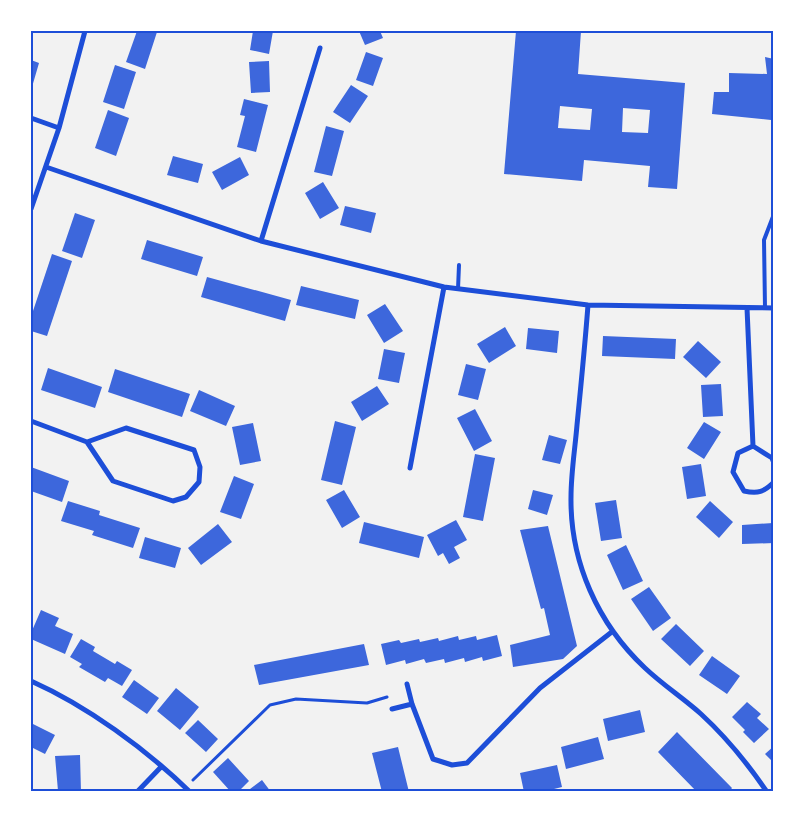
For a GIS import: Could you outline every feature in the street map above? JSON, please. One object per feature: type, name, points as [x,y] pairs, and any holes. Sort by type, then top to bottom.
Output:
[{"type":"street","points":[[31,209],[59,128],[85,31]]},
{"type":"street","points":[[261,241],[320,48]]},
{"type":"street","points":[[31,118],[59,128]]},
{"type":"street","points":[[46,167],[261,241],[444,287],[588,305],[774,308]]},
{"type":"street","points":[[410,468],[444,287]]},
{"type":"street","points":[[588,305],[571,497],[574,537],[581,568],[592,599],[613,631],[645,668],[701,714],[730,744],[767,792]]},
{"type":"street","points":[[748,308],[753,446]]},
{"type":"street","points":[[31,421],[87,442],[114,481],[173,501],[186,497],[199,482],[200,467],[194,450],[126,428],[87,442]]},
{"type":"street","points":[[753,446],[772,458],[774,463]]},
{"type":"street","points":[[753,446],[738,453],[733,472],[737,482],[744,491],[755,493],[764,491],[774,482]]},
{"type":"street","points":[[408,684],[412,704],[433,759],[452,765],[467,763],[540,688],[613,631]]},
{"type":"street","points":[[31,681],[62,695],[161,767],[188,790]]},
{"type":"street","points":[[392,709],[412,704]]},
{"type":"street","points":[[137,792],[161,767]]},
{"type":"lane","points":[[765,308],[764,240],[774,214]]},
{"type":"lane","points":[[458,289],[459,265]]},
{"type":"path","points":[[188,790],[270,705],[296,699],[367,703],[389,697]]},
{"type":"building","points":[[137,31],[157,32],[145,69],[126,62]]},
{"type":"building","points":[[253,31],[273,31],[269,54],[250,50]]},
{"type":"building","points":[[359,31],[380,31],[383,38],[365,45]]},
{"type":"building","points":[[516,31],[581,31],[578,74],[685,83],[677,189],[648,187],[650,166],[584,160],[582,181],[504,174]],"holes":[[[560,106],[592,109],[590,130],[558,128]],[[623,108],[650,110],[648,133],[622,132]]]},
{"type":"building","points":[[366,52],[383,58],[373,86],[356,80]]},
{"type":"building","points":[[765,57],[774,59],[774,132],[771,131],[771,120],[712,114],[714,92],[729,92],[729,73],[767,74]]},
{"type":"building","points":[[31,60],[39,63],[32,87],[31,87]]},
{"type":"building","points":[[269,61],[270,92],[251,93],[249,62]]},
{"type":"building","points":[[115,65],[136,72],[124,109],[103,102]]},
{"type":"building","points":[[351,85],[368,96],[350,123],[333,112]]},
{"type":"building","points":[[244,99],[268,105],[256,152],[237,147],[245,116],[240,115]]},
{"type":"building","points":[[108,110],[129,118],[116,156],[95,148]]},
{"type":"building","points":[[326,126],[344,131],[332,176],[314,172]]},
{"type":"building","points":[[173,156],[203,164],[198,183],[167,175]]},
{"type":"building","points":[[240,157],[249,175],[222,190],[212,172]]},
{"type":"building","points":[[323,182],[339,208],[320,219],[305,193]]},
{"type":"building","points":[[345,206],[376,213],[371,233],[340,225]]},
{"type":"building","points":[[75,213],[95,220],[82,258],[62,251]]},
{"type":"building","points":[[147,240],[203,257],[197,276],[141,259]]},
{"type":"building","points":[[52,254],[72,261],[47,336],[31,331],[31,317]]},
{"type":"building","points":[[207,277],[291,300],[285,321],[201,297]]},
{"type":"building","points":[[301,286],[359,300],[355,319],[296,305]]},
{"type":"building","points":[[385,304],[403,331],[384,343],[367,315]]},
{"type":"building","points":[[505,327],[516,346],[489,363],[477,344]]},
{"type":"building","points":[[528,328],[559,331],[557,353],[526,349]]},
{"type":"building","points":[[603,336],[676,339],[675,359],[602,356]]},
{"type":"building","points":[[698,341],[721,362],[706,378],[683,357]]},
{"type":"building","points":[[384,349],[405,353],[399,383],[378,379]]},
{"type":"building","points":[[466,364],[486,369],[478,400],[458,395]]},
{"type":"building","points":[[48,368],[102,387],[95,408],[41,390]]},
{"type":"building","points":[[115,369],[190,394],[182,417],[108,392]]},
{"type":"building","points":[[721,384],[723,416],[703,417],[701,385]]},
{"type":"building","points":[[377,386],[389,404],[362,421],[351,402]]},
{"type":"building","points":[[199,390],[235,406],[226,426],[190,411]]},
{"type":"building","points":[[475,409],[492,441],[474,451],[457,418]]},
{"type":"building","points":[[335,421],[356,427],[342,485],[321,480]]},
{"type":"building","points":[[704,422],[721,432],[704,459],[687,448]]},
{"type":"building","points":[[253,423],[261,461],[240,465],[232,427]]},
{"type":"building","points":[[549,435],[567,440],[560,464],[542,460]]},
{"type":"building","points":[[475,454],[495,458],[483,521],[463,517]]},
{"type":"building","points":[[701,464],[706,496],[687,499],[682,467]]},
{"type":"building","points":[[31,467],[69,481],[62,502],[31,491]]},
{"type":"building","points":[[234,476],[254,484],[241,519],[220,512]]},
{"type":"building","points":[[344,490],[360,517],[342,528],[326,500]]},
{"type":"building","points":[[533,490],[553,495],[547,515],[528,509]]},
{"type":"building","points":[[616,500],[622,538],[601,541],[595,503]]},
{"type":"building","points":[[68,501],[100,511],[99,515],[140,528],[133,548],[92,535],[94,531],[61,521]]},
{"type":"building","points":[[710,501],[733,522],[719,538],[696,517]]},
{"type":"building","points":[[456,520],[467,540],[454,547],[460,558],[449,564],[443,553],[438,556],[427,535]]},
{"type":"building","points":[[364,522],[424,537],[419,558],[359,543]]},
{"type":"building","points":[[773,523],[774,543],[742,544],[742,525]]},
{"type":"building","points":[[218,524],[232,542],[201,565],[188,548]]},
{"type":"building","points":[[548,526],[577,646],[563,659],[513,667],[510,645],[550,635],[544,608],[541,609],[520,530]]},
{"type":"building","points":[[145,537],[181,548],[175,568],[139,558]]},
{"type":"building","points":[[626,545],[643,581],[623,590],[607,555]]},
{"type":"building","points":[[649,587],[671,618],[653,631],[631,599]]},
{"type":"building","points":[[41,610],[59,618],[55,626],[73,634],[65,654],[31,639],[31,633]]},
{"type":"building","points":[[676,624],[704,651],[690,666],[661,639]]},
{"type":"building","points":[[497,635],[502,656],[483,661],[482,657],[465,662],[464,658],[445,663],[444,659],[426,663],[424,659],[406,664],[405,660],[386,665],[381,644],[399,640],[401,643],[419,639],[420,642],[438,638],[439,641],[458,636],[459,640],[476,636],[477,640]]},
{"type":"building","points":[[81,639],[95,647],[93,651],[115,664],[117,661],[132,670],[122,686],[108,678],[105,682],[79,667],[82,664],[70,657]]},
{"type":"building","points":[[364,644],[369,665],[259,685],[254,665]]},
{"type":"building","points":[[712,656],[740,676],[727,694],[699,675]]},
{"type":"building","points":[[134,680],[159,698],[147,714],[122,697]]},
{"type":"building","points":[[176,688],[199,707],[180,730],[157,711]]},
{"type":"building","points":[[747,702],[761,714],[757,718],[769,729],[754,743],[743,732],[745,730],[732,717]]},
{"type":"building","points":[[640,710],[645,732],[608,741],[603,719]]},
{"type":"building","points":[[198,720],[218,739],[206,752],[185,733]]},
{"type":"building","points":[[31,723],[55,735],[45,754],[31,747]]},
{"type":"building","points":[[677,732],[732,788],[729,792],[697,792],[658,752]]},
{"type":"building","points":[[598,737],[604,759],[566,769],[561,747]]},
{"type":"building","points":[[774,746],[774,763],[765,754]]},
{"type":"building","points":[[398,747],[409,792],[382,792],[372,753]]},
{"type":"building","points":[[80,755],[81,792],[58,791],[55,756]]},
{"type":"building","points":[[228,758],[249,781],[238,792],[231,792],[213,772]]},
{"type":"building","points":[[557,765],[562,787],[542,792],[524,792],[520,773]]},
{"type":"building","points":[[262,780],[271,792],[246,792]]}]
